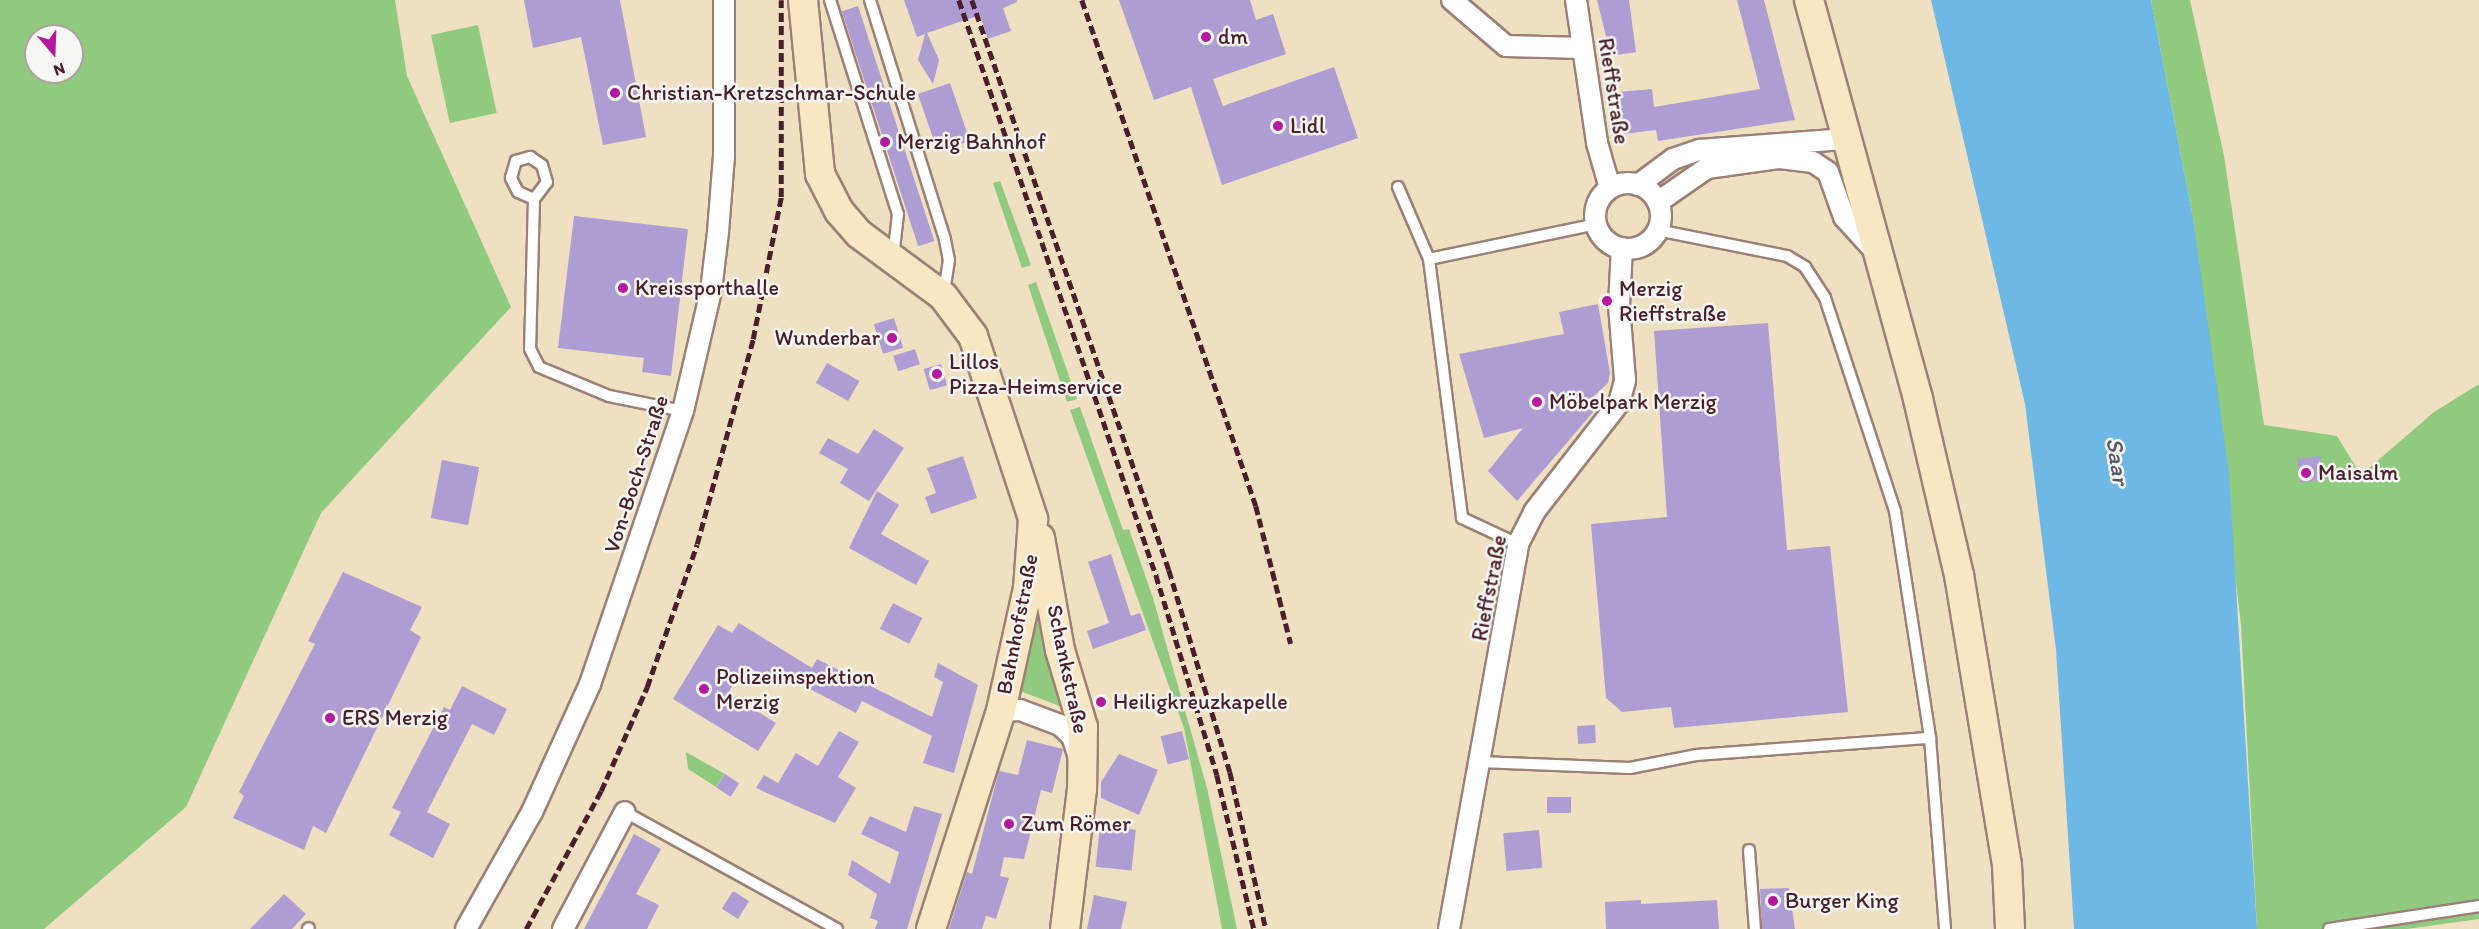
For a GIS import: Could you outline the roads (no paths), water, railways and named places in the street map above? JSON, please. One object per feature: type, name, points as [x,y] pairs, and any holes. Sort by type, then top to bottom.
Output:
[{"type":"street","name":"Von-Boch-Straße","points":[[466,929],[532,812],[590,684],[683,411],[711,291],[718,232],[724,156],[724,0]]},
{"type":"street","name":"Bahnhofstraße","points":[[803,0],[820,174],[845,218],[943,296],[973,336],[1033,519],[1028,588],[1001,711],[931,929]]},
{"type":"street","points":[[1452,0],[1506,46],[1583,48]]},
{"type":"street","name":"Rieffstraße","points":[[1576,0],[1599,157],[1610,188]]},
{"type":"street","points":[[1809,0],[1844,139],[1877,253],[1959,575],[2007,865],[2010,929]]},
{"type":"street","points":[[1658,202],[1657,230],[1642,245],[1622,248],[1605,240],[1596,224],[1597,204],[1610,188],[1638,185],[1672,159],[1699,150],[1844,139]]},
{"type":"street","points":[[1658,202],[1707,168],[1780,158],[1813,162],[1828,172],[1844,218],[1877,253]]},
{"type":"street","points":[[1638,185],[1658,202]]},
{"type":"street","name":"Rieffstraße","points":[[1449,929],[1518,544],[1534,512],[1619,403],[1625,380],[1622,248]]},
{"type":"street","name":"Schankstraße","points":[[1033,519],[1046,557],[1060,650],[1080,707],[1082,789],[1065,929]]},
{"type":"street","name":"Bahnhofstraße","points":[[1001,711],[1020,710],[1060,725],[1072,736],[1082,789]]},
{"type":"street","points":[[563,929],[625,812]]},
{"type":"lane","points":[[830,0],[896,207],[900,230],[893,258]]},
{"type":"lane","points":[[870,0],[945,240],[949,260],[943,296]]},
{"type":"lane","points":[[1398,187],[1429,259],[1462,518],[1518,544]]},
{"type":"lane","points":[[534,199],[530,349],[538,368],[609,396],[683,411]]},
{"type":"lane","points":[[1429,259],[1596,224]]},
{"type":"lane","points":[[1657,230],[1787,256],[1805,267],[1825,298],[1895,511],[1930,738],[1945,929]]},
{"type":"lane","points":[[1480,762],[1630,768],[1696,755],[1930,738]]},
{"type":"lane","points":[[625,812],[837,929]]},
{"type":"lane","points":[[1749,850],[1755,929]]},
{"type":"lane","points":[[2329,929],[2479,906]]},
{"type":"water","name":"Saar","points":[[1931,0],[2151,0],[2193,218],[2229,473],[2257,929],[2074,929],[2056,650],[2025,404]]},
{"type":"railway","points":[[526,929],[601,791],[647,687],[697,544],[753,339],[781,197],[781,0]]},
{"type":"railway","points":[[959,0],[1156,575],[1217,775],[1254,929]]},
{"type":"railway","points":[[972,0],[1169,570],[1230,772],[1266,929]]},
{"type":"railway","points":[[1082,0],[1256,506],[1291,644]]},
{"type":"place","name":"dm","points":[[1206,37]]},
{"type":"place","name":"Christian-Kretzschmar-Schule","points":[[615,93]]},
{"type":"place","name":"Lidl","points":[[1278,126]]},
{"type":"place","name":"Merzig Bahnhof","points":[[885,142]]},
{"type":"place","name":"Kreissporthalle","points":[[623,288]]},
{"type":"place","name":"Merzig Rieffstraße","points":[[1607,301]]},
{"type":"place","name":"Wunderbar","points":[[892,338]]},
{"type":"place","name":"Lillos Pizza-Heimservice","points":[[937,374]]},
{"type":"place","name":"Möbelpark Merzig","points":[[1537,402]]},
{"type":"place","name":"Maisalm","points":[[2306,473]]},
{"type":"place","name":"Polizeiinspektion Merzig","points":[[704,689]]},
{"type":"place","name":"Heiligkreuzkapelle","points":[[1101,702]]},
{"type":"place","name":"ERS Merzig","points":[[330,718]]},
{"type":"place","name":"Zum Römer","points":[[1009,824]]},
{"type":"place","name":"Burger King","points":[[1773,901]]}]
